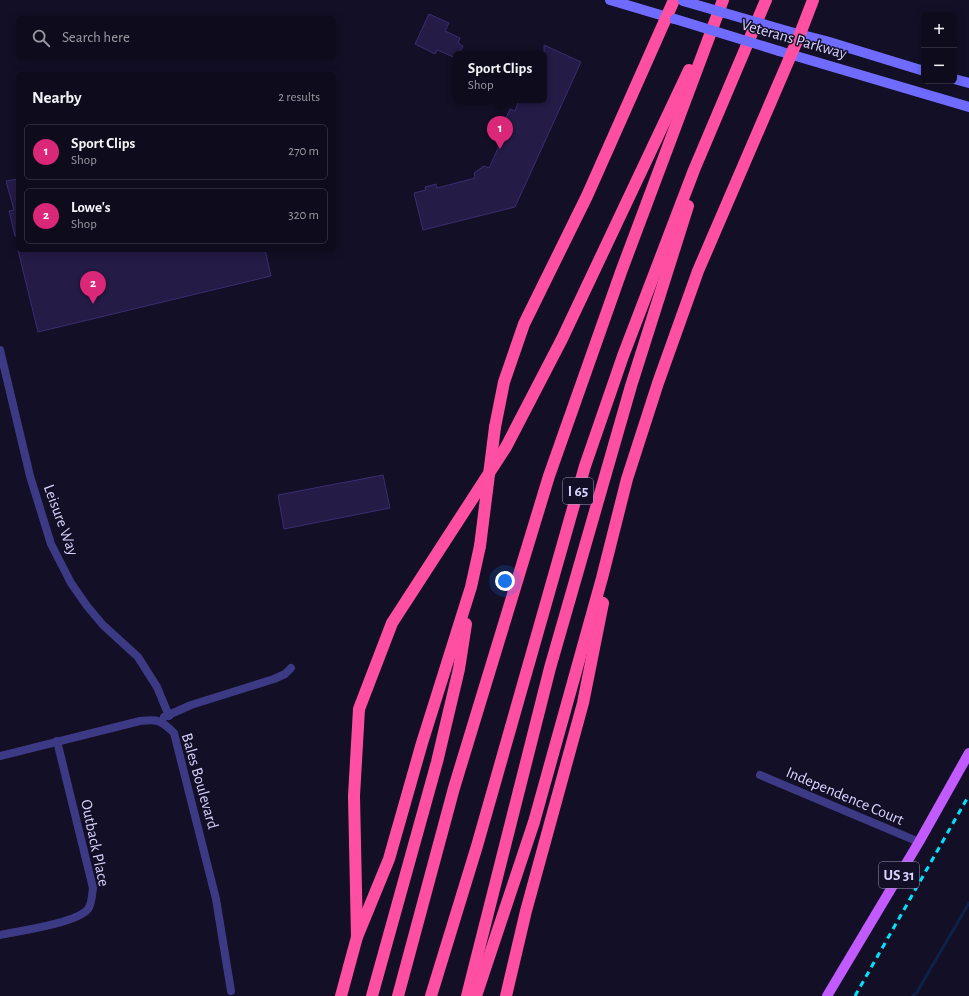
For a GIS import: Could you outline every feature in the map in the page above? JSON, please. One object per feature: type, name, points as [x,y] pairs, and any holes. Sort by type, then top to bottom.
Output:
[{"type":"highway","points":[[372,996],[437,762],[459,669],[471,588],[480,546],[495,427],[504,382],[524,324],[587,196],[679,0]]},
{"type":"highway","points":[[357,937],[354,796],[359,709],[392,623],[506,448],[562,339],[723,0]]},
{"type":"highway","name":"I 65","points":[[398,996],[454,788],[549,476],[621,272],[723,0]]},
{"type":"highway","name":"I 65","points":[[431,996],[477,846],[586,466],[623,356],[694,170],[766,0]]},
{"type":"highway","points":[[476,996],[534,822],[602,578],[627,479],[658,383],[698,271],[792,54],[813,0]]},
{"type":"highway","points":[[467,996],[550,668],[631,386],[716,118]]},
{"type":"highway","points":[[506,996],[528,903],[582,703],[627,479]]},
{"type":"highway","points":[[341,996],[357,937],[388,859],[420,750],[471,588]]},
{"type":"main road","name":"Veterans Parkway","points":[[610,0],[969,107]]},
{"type":"main road","name":"Veterans Parkway","points":[[679,0],[921,70]]},
{"type":"main road","points":[[957,80],[969,83]]},
{"type":"main road","name":"US 31","points":[[827,996],[919,842],[969,753]]},
{"type":"street","name":"Leisure Way","points":[[0,350],[30,476],[51,544],[71,583],[87,606],[103,625],[138,657],[157,687],[168,716]]},
{"type":"street","points":[[0,756],[140,721],[154,720],[168,716],[191,705],[274,680],[285,674],[290,668]]},
{"type":"street","name":"Bales Boulevard","points":[[154,720],[164,724],[174,733],[216,898],[232,991]]},
{"type":"street","name":"Outback Place","points":[[0,935],[74,919],[88,909],[90,904],[93,888],[57,741]]},
{"type":"street","name":"Independence Court","points":[[760,775],[919,842]]},
{"type":"building","points":[[429,14],[449,23],[445,31],[460,38],[458,43],[463,46],[460,51],[453,51],[453,57],[437,50],[435,54],[415,44]]},
{"type":"building","points":[[544,45],[581,62],[515,207],[423,230],[414,193],[426,190],[425,187],[436,184],[437,188],[475,178],[474,173],[484,166],[489,168],[510,122],[505,120],[510,109],[515,111],[518,103],[547,103],[547,51],[544,51]]},
{"type":"building","points":[[16,179],[16,236],[9,211],[14,210],[6,181]]},
{"type":"building","points":[[18,252],[265,252],[271,276],[38,332]]},
{"type":"building","points":[[383,475],[390,508],[284,529],[278,495]]},
{"type":"waterway","points":[[913,996],[917,992],[969,903]]},
{"type":"railway","points":[[855,996],[969,795]]},
{"type":"place","name":"Sport Clips","points":[[500,149]]},
{"type":"place","name":"Lowe's","points":[[93,304]]}]
